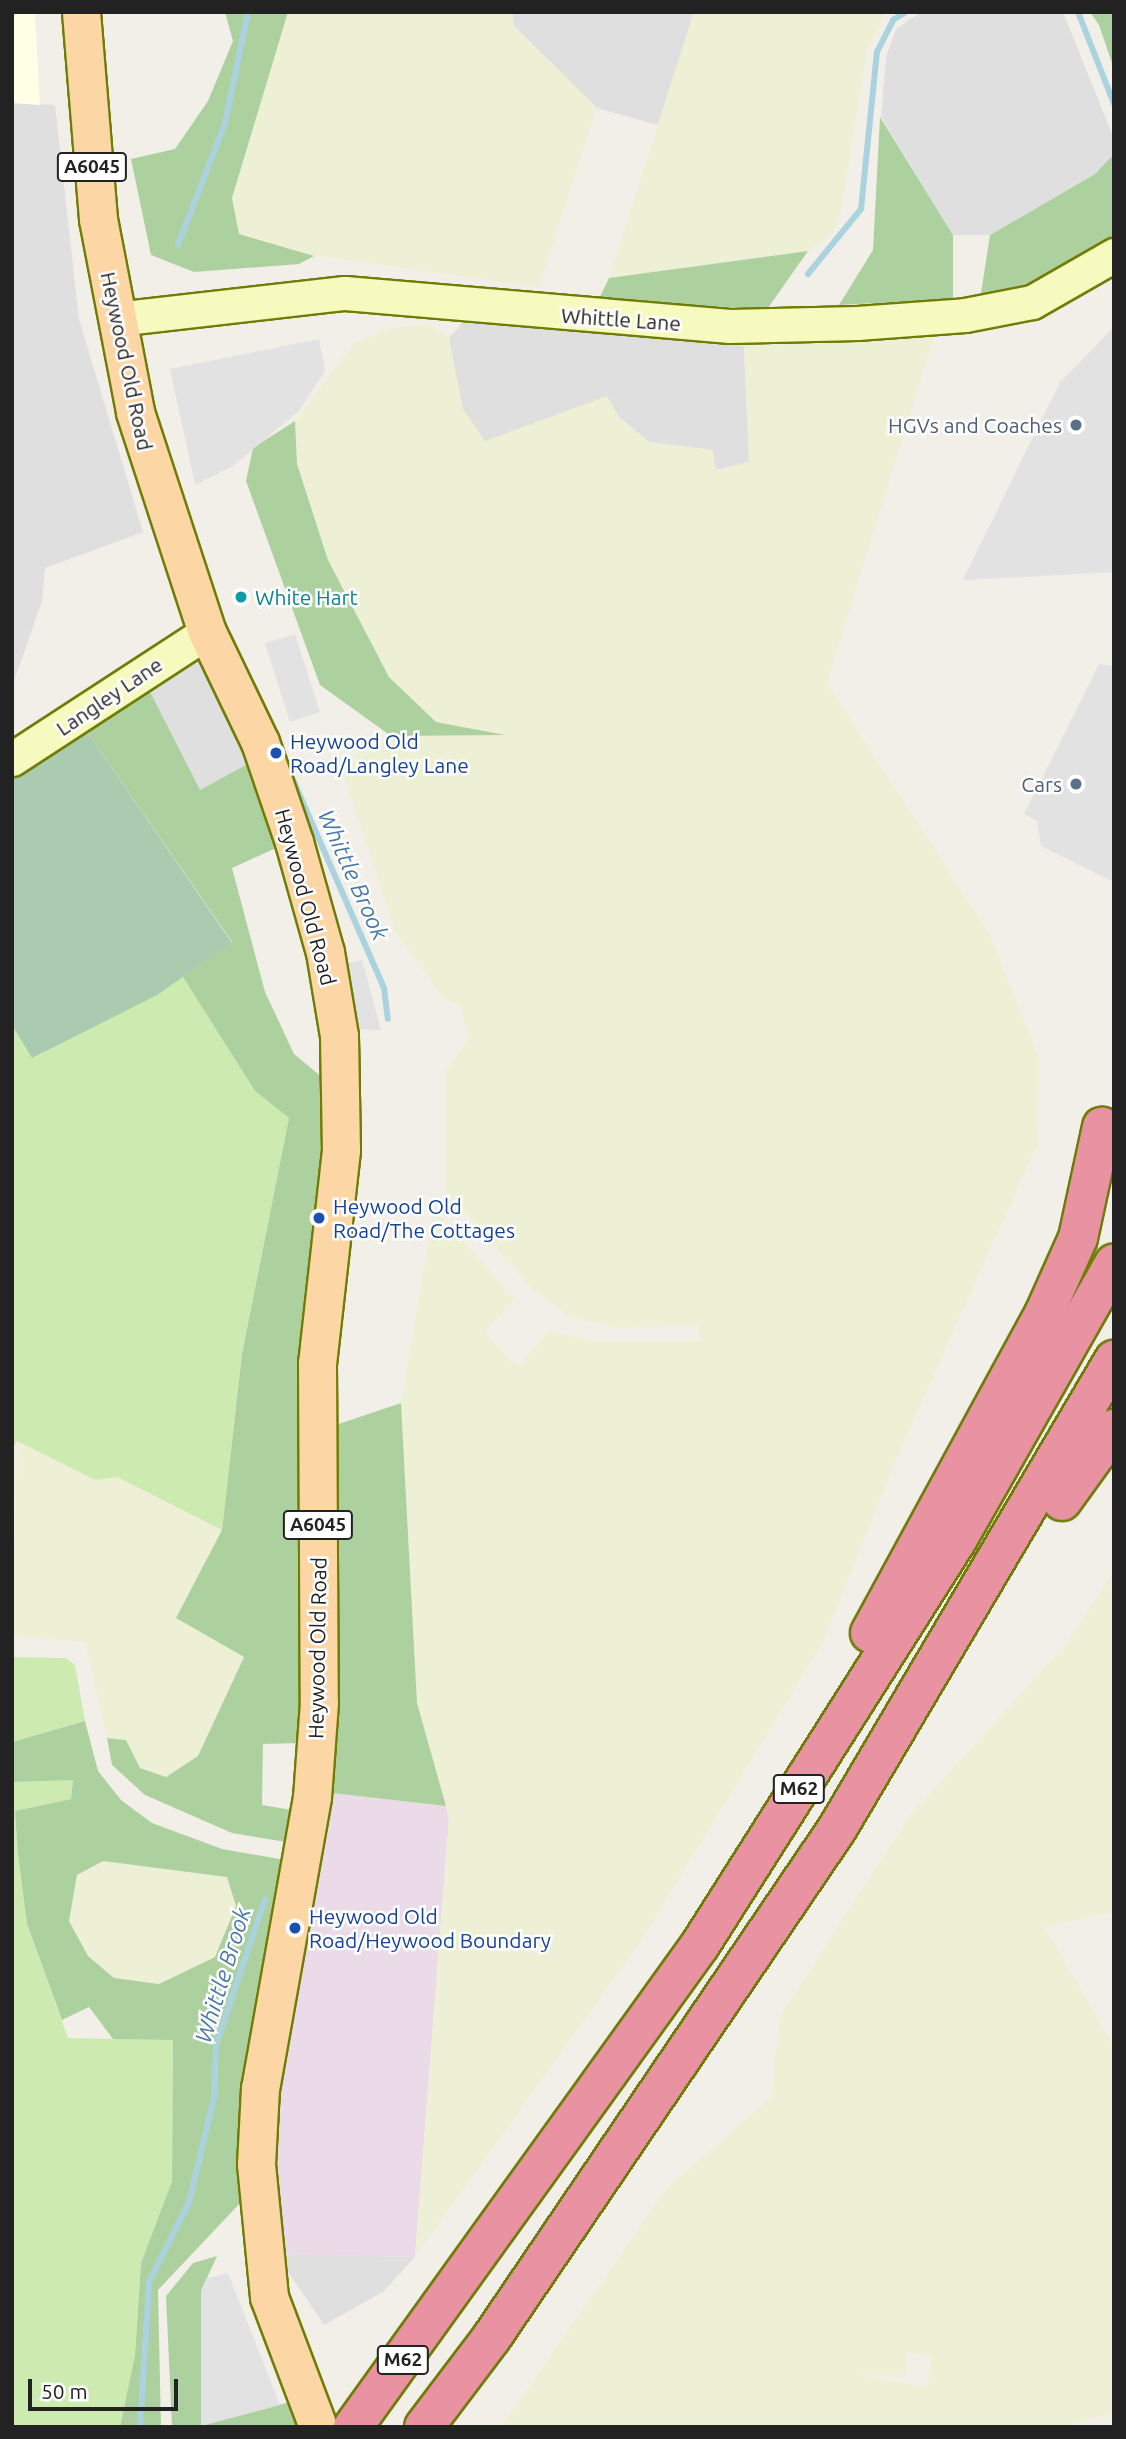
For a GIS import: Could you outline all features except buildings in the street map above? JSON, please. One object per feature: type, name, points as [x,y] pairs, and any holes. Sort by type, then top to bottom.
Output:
[{"type":"highway","name":"M62","points":[[700,1945],[1044,1314],[1078,1238],[1102,1127]]},
{"type":"highway","name":"M62","points":[[353,2427],[452,2294],[700,1945],[957,1540],[1114,1264]]},
{"type":"highway","name":"M62","points":[[424,2427],[492,2337],[837,1829],[1114,1360]]},
{"type":"highway","name":"M62","points":[[837,1829],[927,1715],[1114,1429]]},
{"type":"main road","name":"Heywood Old Road","points":[[81,12],[85,111],[116,320],[150,467],[207,632],[260,742],[294,842],[325,952],[339,1037],[341,1150],[317,1363],[319,1702],[313,1784],[260,2088],[256,2164],[269,2297],[318,2427]]},
{"type":"street","name":"Whittle Lane","points":[[116,320],[345,293],[730,326],[857,323],[965,315],[1032,302],[1114,255]]},
{"type":"street","name":"Langley Lane","points":[[12,759],[207,632]]},
{"type":"shaded area","points":[[12,12],[35,12],[40,105],[12,103]]},
{"type":"shaded area","points":[[288,12],[512,12],[514,26],[597,108],[539,287],[290,252],[239,234],[232,198]]},
{"type":"shaded area","points":[[512,12],[694,12],[658,125],[597,108],[514,26]]},
{"type":"shaded area","points":[[694,12],[886,12],[867,51],[841,211],[834,233],[808,251],[609,278]]},
{"type":"shaded area","points":[[921,12],[1063,12],[1114,139],[1114,154],[1095,174],[990,235],[953,235],[881,117],[886,57],[896,29]]},
{"type":"shaded area","points":[[12,103],[55,105],[79,319],[143,532],[45,568],[42,601],[12,687]]},
{"type":"shaded area","points":[[467,317],[744,346],[749,462],[716,470],[712,450],[649,442],[619,417],[607,397],[485,442],[463,409],[449,362],[449,338]]},
{"type":"shaded area","points":[[431,324],[449,338],[463,409],[485,441],[607,396],[619,417],[649,442],[712,450],[716,470],[749,462],[744,346],[934,337],[827,683],[989,933],[1039,1058],[1038,1143],[897,1457],[823,1642],[641,1941],[415,2257],[449,1818],[417,1703],[401,1403],[434,1209],[516,1299],[484,1332],[517,1367],[549,1331],[595,1341],[701,1341],[697,1325],[616,1328],[569,1316],[531,1288],[445,1189],[445,1072],[469,1039],[459,1006],[442,997],[395,931],[340,764],[391,736],[496,734],[436,722],[389,677],[328,560],[297,464],[295,421],[353,344],[390,328]]},
{"type":"shaded area","name":"HGVs and Coaches","points":[[1114,327],[1114,572],[963,580],[1060,382]]},
{"type":"shaded area","points":[[319,339],[325,371],[299,411],[233,466],[195,485],[170,369]]},
{"type":"shaded area","points":[[295,634],[320,712],[290,722],[265,643]]},
{"type":"shaded area","points":[[204,643],[251,762],[200,790],[142,682]]},
{"type":"shaded area","name":"Cars","points":[[1099,664],[1114,666],[1114,882],[1041,846],[1037,821],[1024,814]]},
{"type":"shaded area","points":[[88,733],[232,943],[157,995],[32,1058],[12,1025],[12,777]]},
{"type":"shaded area","points":[[362,960],[381,1030],[352,1029],[336,965]]},
{"type":"shaded area","points":[[17,1441],[95,1480],[117,1477],[222,1530],[177,1618],[244,1657],[198,1756],[166,1777],[140,1768],[126,1740],[107,1738],[85,1642],[12,1636]]},
{"type":"shaded area","points":[[1114,1571],[1114,1912],[1045,1927],[1114,2047],[1114,2413],[1060,2427],[501,2427],[666,2189],[771,2097],[780,2016],[910,1815],[1067,1643]],"holes":[[[908,2352],[932,2357],[927,2387],[859,2375],[906,2375]]]},
{"type":"shaded area","points":[[332,1793],[446,1806],[449,1818],[415,2257],[276,2254],[280,2028]]},
{"type":"shaded area","points":[[103,1861],[227,1877],[236,1906],[215,1957],[159,1984],[114,1978],[88,1956],[69,1921],[76,1875]]},
{"type":"shaded area","points":[[276,2254],[415,2257],[383,2292],[324,2325]]},
{"type":"shaded area","points":[[228,2273],[280,2405],[201,2426],[201,2291],[206,2279]]},
{"type":"green space","points":[[225,12],[288,12],[232,198],[239,234],[314,256],[299,264],[194,272],[151,255],[131,159],[175,149],[208,101],[233,41]]},
{"type":"green space","points":[[1090,12],[1114,12],[1114,69],[1099,25]]},
{"type":"green space","points":[[880,117],[953,235],[953,299],[839,305],[873,250]]},
{"type":"green space","points":[[1114,154],[1114,236],[1056,274],[980,300],[990,235],[1095,174]]},
{"type":"green space","points":[[808,251],[768,308],[597,303],[609,278]]},
{"type":"green space","points":[[295,421],[297,464],[328,560],[389,677],[436,722],[505,735],[391,736],[320,685],[246,481],[253,448]]},
{"type":"green space","points":[[149,690],[200,790],[251,762],[276,848],[232,868],[265,992],[294,1054],[324,1079],[301,1743],[263,1744],[262,1805],[292,1810],[286,1842],[232,1833],[145,1795],[112,1765],[107,1738],[126,1740],[140,1768],[166,1777],[198,1756],[244,1657],[176,1618],[222,1530],[242,1354],[289,1118],[255,1091],[183,977],[232,942],[88,733]]},
{"type":"green space","points":[[183,977],[255,1091],[289,1118],[242,1354],[222,1530],[117,1477],[95,1480],[17,1441],[12,1451],[12,1025],[33,1058]]},
{"type":"green space","points":[[401,1403],[417,1703],[446,1806],[332,1793],[330,1427]]},
{"type":"green space","points":[[12,1657],[66,1658],[75,1665],[85,1721],[12,1742]]},
{"type":"green space","points":[[85,1721],[98,1771],[121,1800],[152,1823],[222,1849],[285,1860],[243,2200],[158,2290],[161,2427],[120,2427],[135,2355],[141,2263],[172,2181],[173,2040],[113,2039],[89,2007],[62,2020],[27,1924],[15,1811],[71,1799],[73,1780],[12,1782],[12,1742]],"holes":[[[103,1861],[227,1877],[236,1906],[215,1957],[159,1984],[114,1978],[88,1956],[69,1921],[77,1875]]]},
{"type":"green space","points":[[29,1778],[73,1779],[71,1799],[15,1811],[27,1924],[68,2038],[173,2040],[172,2181],[141,2263],[135,2355],[120,2427],[12,2427],[12,1782]]},
{"type":"green space","points":[[217,2256],[201,2291],[201,2425],[294,2401],[308,2427],[172,2427],[166,2296],[193,2263]]},
{"type":"waterway","name":"Whittle Brook","points":[[178,245],[225,123],[248,12]]},
{"type":"waterway","points":[[808,274],[861,209],[877,52],[893,20],[906,12]]},
{"type":"waterway","points":[[1078,12],[1114,104]]},
{"type":"waterway","name":"Whittle Brook","points":[[287,766],[384,988],[388,1019]]},
{"type":"waterway","name":"Whittle Brook","points":[[140,2427],[149,2282],[189,2202],[214,2098],[216,2045],[265,1899]]},
{"type":"place","name":"HGVs and Coaches","points":[[1076,425]]},
{"type":"place","name":"White Hart","points":[[241,597]]},
{"type":"place","name":"Heywood Old Road/Langley Lane","points":[[276,753]]},
{"type":"place","name":"Cars","points":[[1076,784]]},
{"type":"place","name":"Heywood Old Road/The Cottages","points":[[319,1218]]},
{"type":"place","name":"Heywood Old Road/Heywood Boundary","points":[[295,1928]]}]
